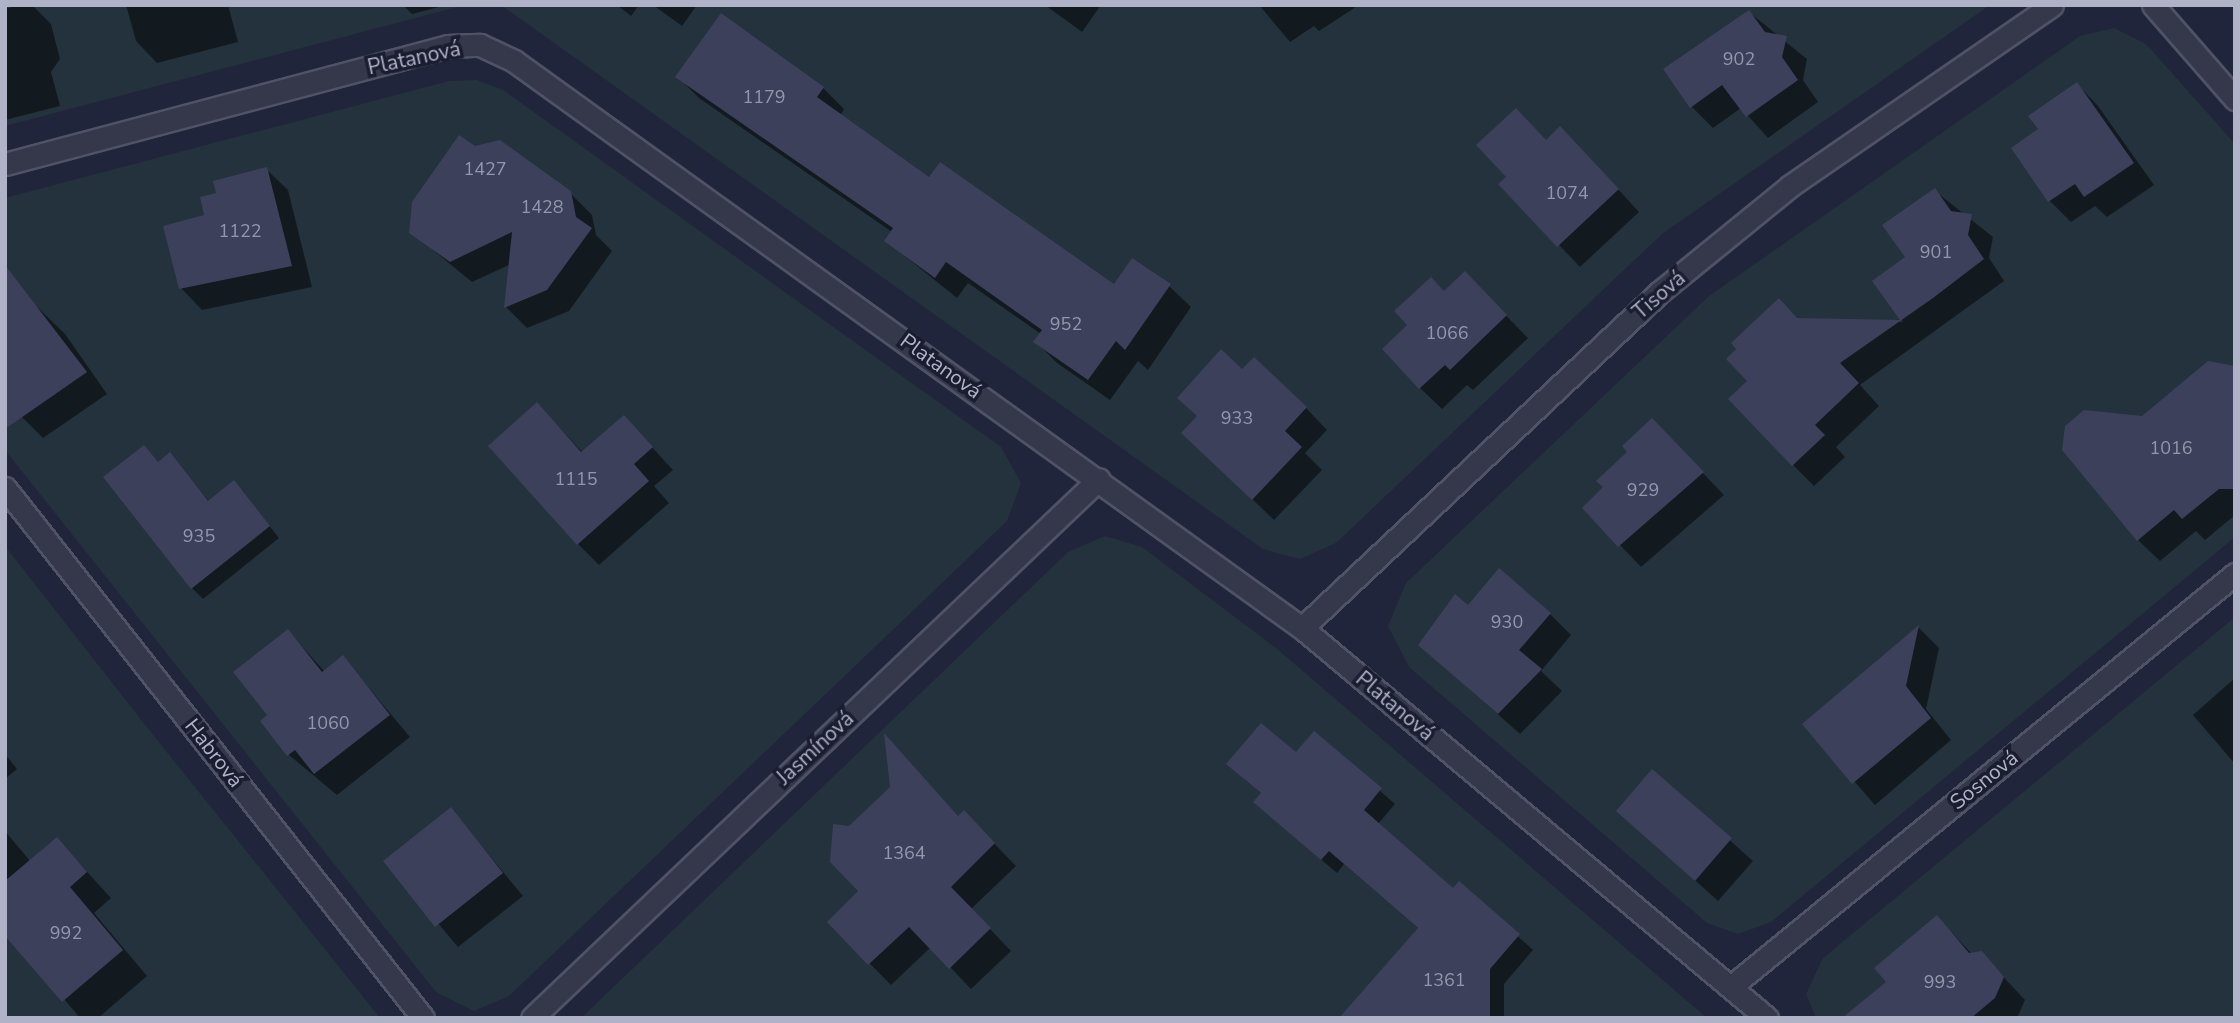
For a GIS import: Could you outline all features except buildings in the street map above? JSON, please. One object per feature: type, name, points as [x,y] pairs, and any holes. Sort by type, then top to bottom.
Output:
[{"type":"street","name":"Tisová","points":[[1302,628],[1661,291],[1790,186],[2052,5]]},
{"type":"street","points":[[2153,5],[2235,99]]},
{"type":"street","name":"Platanová","points":[[5,163],[447,46],[480,45],[514,61],[1099,479],[1302,628],[1733,985],[1768,1018]]},
{"type":"street","name":"Jasmínová","points":[[531,1018],[1099,479]]},
{"type":"street","name":"Habrová","points":[[5,488],[423,1018]]},
{"type":"street","name":"Sosnová","points":[[1733,985],[2235,574]]},
{"type":"shaded area","points":[[5,5],[465,5],[5,126]]},
{"type":"shaded area","points":[[501,5],[1990,5],[1662,234],[1336,543],[1300,559],[1263,549]]},
{"type":"shaded area","points":[[2114,28],[2146,44],[2235,144],[2235,537],[1771,922],[1738,934],[1707,923],[1409,667],[1388,626],[1406,583],[1709,296],[2080,36]]},
{"type":"shaded area","points":[[477,80],[503,90],[1001,447],[1021,483],[1007,521],[509,996],[474,1011],[436,992],[5,450],[5,198],[449,81]]},
{"type":"shaded area","points":[[1105,536],[1142,547],[1276,648],[1707,1018],[581,1018],[1068,552]]},
{"type":"shaded area","points":[[5,546],[142,721],[380,1018],[5,1018]]},
{"type":"shaded area","points":[[2235,617],[2235,1018],[1816,1018],[1806,994],[1823,958]]}]
